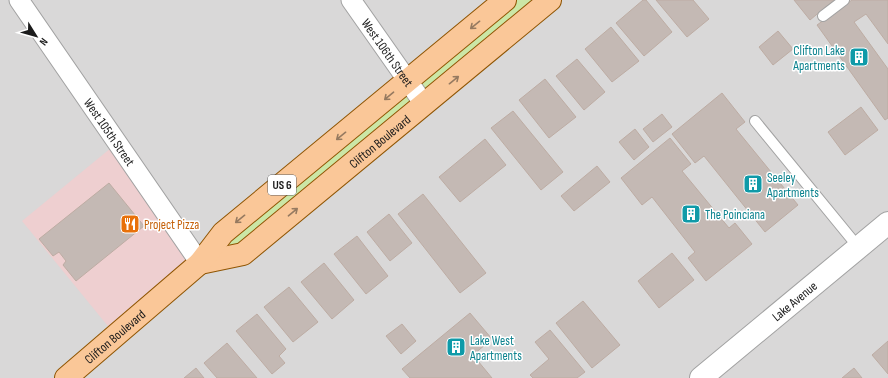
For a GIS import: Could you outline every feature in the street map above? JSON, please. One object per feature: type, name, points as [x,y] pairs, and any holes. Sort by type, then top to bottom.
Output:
[{"type":"main road","name":"Clifton Boulevard","points":[[66,378],[200,263],[223,233],[505,0]]},
{"type":"main road","name":"Clifton Boulevard","points":[[200,263],[243,254],[550,0]]},
{"type":"street","name":"West 105th Street","points":[[19,0],[200,263]]},
{"type":"street","name":"West 106th Street","points":[[351,0],[424,104]]},
{"type":"street","name":"Lake Avenue","points":[[701,378],[888,223]]},
{"type":"lane","points":[[823,16],[844,0]]},
{"type":"lane","points":[[755,121],[858,248]]},
{"type":"shaded area","points":[[0,0],[888,0],[888,378],[0,378]]},
{"type":"shaded area","points":[[117,143],[200,263],[116,336],[22,221]]},
{"type":"green space","points":[[505,0],[550,0],[243,254],[200,263]]},
{"type":"building","points":[[643,0],[646,0],[672,32],[644,56],[616,23]]},
{"type":"building","points":[[656,0],[693,0],[709,19],[687,37]]},
{"type":"building","points":[[794,0],[834,0],[810,20]]},
{"type":"building","name":"Clifton Lake Apartments","points":[[852,0],[888,0],[888,44],[866,14],[854,22],[888,69],[888,118],[885,120],[817,25]]},
{"type":"building","points":[[611,27],[639,61],[612,82],[585,49]]},
{"type":"building","points":[[778,31],[793,49],[773,65],[759,47]]},
{"type":"building","points":[[577,59],[605,92],[584,110],[556,76]]},
{"type":"building","points":[[545,79],[576,117],[549,138],[519,100]]},
{"type":"building","name":"Seeley Apartments","points":[[722,93],[745,122],[736,129],[798,205],[765,232],[704,156],[695,163],[672,134]]},
{"type":"building","points":[[861,107],[878,130],[845,155],[828,132]]},
{"type":"building","points":[[513,111],[563,172],[541,190],[491,128]]},
{"type":"building","points":[[662,114],[672,127],[653,142],[643,129]]},
{"type":"building","points":[[635,129],[649,147],[634,160],[619,142]]},
{"type":"building","name":"The Poinciana","points":[[670,138],[691,164],[682,171],[729,228],[735,223],[752,244],[706,281],[688,258],[695,252],[652,197],[642,205],[621,178]]},
{"type":"building","points":[[485,139],[506,165],[460,202],[439,177]]},
{"type":"building","points":[[597,166],[610,182],[574,211],[561,196]]},
{"type":"building","points":[[109,183],[144,226],[76,281],[63,265],[66,261],[59,252],[53,256],[39,239]]},
{"type":"building","points":[[423,194],[486,273],[460,293],[398,214]]},
{"type":"building","points":[[389,214],[412,243],[390,261],[367,232]]},
{"type":"building","points":[[357,236],[388,276],[366,294],[334,254]]},
{"type":"building","points":[[672,253],[694,280],[659,308],[638,281]]},
{"type":"building","points":[[324,263],[354,300],[332,319],[301,282]]},
{"type":"building","points":[[289,287],[318,322],[293,342],[264,307]]},
{"type":"building","points":[[583,301],[620,345],[592,368],[556,323]]},
{"type":"building","name":"Lake West Apartments","points":[[470,313],[492,339],[473,355],[492,378],[410,378],[402,369]]},
{"type":"building","points":[[257,314],[286,349],[279,356],[285,363],[272,374],[236,331]]},
{"type":"building","points":[[402,324],[416,341],[401,354],[386,336]]},
{"type":"building","points":[[550,330],[585,372],[577,378],[533,378],[530,375],[549,359],[535,342]]},
{"type":"building","points":[[888,341],[888,374],[872,355]]},
{"type":"building","points":[[227,343],[257,378],[217,378],[204,363]]},
{"type":"building","points":[[196,368],[204,378],[184,378]]},
{"type":"building","points":[[854,368],[862,378],[842,378]]},
{"type":"place","name":"Clifton Lake Apartments","points":[[859,57]]},
{"type":"place","name":"Seeley Apartments","points":[[753,184]]},
{"type":"place","name":"The Poinciana","points":[[691,214]]},
{"type":"place","name":"Project Pizza","points":[[130,224]]},
{"type":"place","name":"Lake West Apartments","points":[[456,347]]}]
